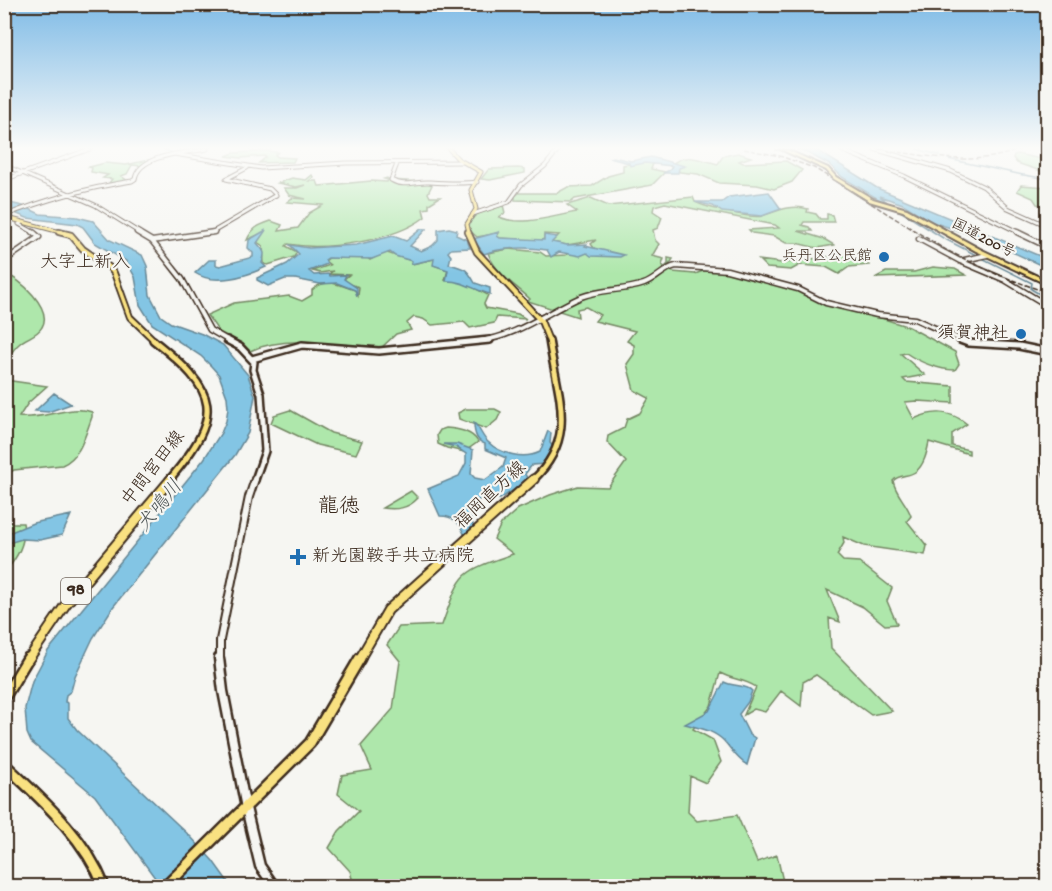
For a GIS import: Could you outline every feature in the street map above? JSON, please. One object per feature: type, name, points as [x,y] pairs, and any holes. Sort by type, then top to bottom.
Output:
[{"type":"highway","name":"国道200号","points":[[856,191],[871,200],[905,210],[987,255],[1047,283]]},
{"type":"main road","name":"福岡直方線","points":[[166,886],[310,743],[388,610],[461,546],[555,457],[561,426],[561,400],[549,348],[549,333],[540,319],[477,252],[467,228],[476,206],[471,191]]},
{"type":"main road","name":"中間宮田線","points":[[4,698],[38,643],[66,604],[187,459],[206,426],[208,412],[205,394],[190,370],[180,359],[145,333],[130,317],[114,273],[109,267],[83,249],[71,235],[21,223],[5,216]]},
{"type":"main road","points":[[4,764],[59,820],[78,843],[100,874],[104,886]]},
{"type":"street","points":[[64,191],[95,205],[152,242],[182,279],[210,330],[240,346],[252,359],[261,394],[265,451],[247,507],[220,640],[219,655],[223,691],[246,808],[260,866],[274,886]]},
{"type":"street","points":[[5,216],[83,191]]},
{"type":"street","points":[[152,242],[212,233],[276,195],[272,191]]},
{"type":"street","points":[[473,214],[508,202],[517,191]]},
{"type":"street","points":[[933,191],[1047,247]]},
{"type":"street","points":[[988,191],[1008,208],[1047,226]]},
{"type":"street","points":[[4,261],[40,236],[21,223]]},
{"type":"street","points":[[919,239],[960,261],[999,277],[1047,306]]},
{"type":"street","points":[[960,261],[987,255]]},
{"type":"street","points":[[252,359],[302,345],[379,351],[425,345],[471,343],[506,335],[583,296],[642,285],[656,279],[670,267],[676,266],[727,270],[798,289],[826,303],[873,315],[919,320],[968,343],[1014,345],[1047,352]]},
{"type":"street","points":[[1047,450],[1045,459],[1047,475]]},
{"type":"green space","points":[[286,191],[429,191],[430,197],[440,197],[429,204],[429,208],[423,209],[425,217],[396,232],[378,238],[339,245],[288,244],[286,246],[297,252],[294,257],[268,265],[264,264],[263,246],[257,242],[260,234],[247,240],[256,228],[271,221],[282,225],[279,231],[298,228],[309,213],[323,205],[287,202],[292,198],[306,199],[289,195]]},
{"type":"green space","points":[[561,191],[621,191],[575,199],[571,202],[515,200],[515,196],[519,193],[557,193]]},
{"type":"green space","points":[[1017,191],[1047,191],[1047,207],[1037,204],[1033,198]]},
{"type":"green space","points":[[693,197],[695,202],[700,204],[749,216],[762,216],[796,207],[808,209],[807,212],[816,214],[820,219],[827,219],[827,214],[832,215],[834,222],[804,222],[802,225],[809,227],[812,231],[798,231],[824,239],[834,245],[817,248],[786,243],[774,236],[752,233],[749,230],[779,228],[775,225],[665,203],[654,206],[653,211],[662,217],[658,228],[653,230],[655,240],[659,244],[652,256],[664,259],[662,265],[665,267],[668,264],[668,258],[673,259],[667,268],[673,272],[695,274],[706,270],[727,271],[779,285],[909,327],[955,352],[959,364],[955,370],[936,367],[906,353],[901,354],[925,375],[903,379],[906,382],[953,386],[953,403],[905,402],[914,419],[928,414],[941,413],[954,416],[967,424],[952,434],[952,446],[969,450],[969,454],[929,442],[921,466],[912,474],[898,477],[893,481],[911,516],[907,521],[927,546],[925,555],[864,546],[843,537],[844,543],[837,555],[843,561],[859,562],[892,588],[887,601],[897,624],[885,625],[863,607],[827,590],[840,622],[829,618],[831,648],[892,711],[871,715],[816,675],[803,682],[801,706],[781,691],[765,712],[754,709],[744,715],[756,687],[720,673],[711,706],[693,729],[713,740],[721,762],[706,783],[690,776],[688,812],[697,821],[737,815],[757,862],[777,855],[784,886],[354,886],[350,871],[329,848],[339,831],[359,811],[338,794],[342,775],[372,770],[361,746],[393,709],[400,661],[387,645],[399,627],[442,625],[464,576],[482,565],[513,554],[494,539],[501,524],[518,509],[578,486],[608,487],[626,462],[607,442],[608,436],[624,428],[627,419],[640,413],[649,398],[634,390],[627,364],[634,354],[634,345],[627,341],[635,331],[595,321],[600,315],[586,307],[577,309],[578,317],[528,301],[530,299],[496,267],[488,253],[509,249],[540,252],[546,256],[566,255],[579,248],[594,248],[591,244],[596,240],[567,245],[551,242],[559,235],[544,234],[544,239],[539,241],[500,238],[497,236],[499,233],[477,237],[468,229],[470,223],[481,212],[503,205],[505,213],[499,217],[528,221],[577,212],[567,205],[591,198],[608,206]]},
{"type":"green space","points":[[384,252],[412,261],[412,264],[434,259],[434,265],[448,270],[445,280],[463,282],[488,295],[484,304],[486,308],[518,314],[526,319],[497,317],[494,323],[470,328],[464,322],[432,325],[423,319],[414,317],[407,323],[411,330],[396,334],[380,349],[297,342],[265,346],[250,351],[243,344],[219,332],[207,315],[234,303],[289,296],[302,301],[312,295],[312,290],[317,286],[328,283],[355,290],[358,296],[359,287],[347,283],[344,279],[349,275],[329,274],[333,271],[320,273],[312,271],[330,265],[325,261],[329,258],[366,257],[370,260]]},
{"type":"green space","points":[[848,254],[863,258],[869,265],[849,267],[839,274],[826,267],[800,265],[791,270],[767,268],[759,260],[782,263]]},
{"type":"green space","points":[[933,267],[955,269],[966,275],[875,278],[886,272],[914,272]]},
{"type":"green space","points":[[5,274],[19,281],[33,295],[43,312],[44,320],[40,330],[17,346],[5,363]]},
{"type":"green space","points":[[5,380],[47,386],[28,403],[19,417],[75,410],[92,412],[82,445],[74,457],[62,465],[14,470],[5,475]]},
{"type":"green space","points":[[466,409],[495,409],[501,412],[497,420],[486,429],[459,419],[458,413]]},
{"type":"green space","points":[[290,410],[331,433],[362,441],[356,454],[317,445],[271,423],[274,415]]},
{"type":"green space","points":[[446,428],[468,433],[478,442],[464,452],[447,448],[438,444],[437,435],[440,430]]},
{"type":"green space","points":[[411,491],[418,498],[406,507],[382,508]]},
{"type":"green space","points":[[5,523],[23,523],[24,537],[20,549],[5,572]]},
{"type":"water","points":[[864,191],[883,191],[1047,259],[1047,268],[982,238],[932,222],[903,204],[879,196],[886,201],[883,202]]},
{"type":"water","points":[[769,192],[781,209],[762,216],[722,212],[713,206],[695,202],[722,202],[729,197]]},
{"type":"water","points":[[5,202],[23,206],[40,214],[77,217],[93,221],[110,240],[142,255],[147,266],[150,295],[161,316],[171,323],[202,334],[223,345],[248,375],[255,396],[248,433],[235,455],[113,607],[93,638],[75,676],[71,691],[66,695],[65,702],[68,703],[68,718],[77,730],[191,837],[213,861],[231,886],[161,886],[95,796],[31,742],[27,733],[25,708],[32,681],[48,651],[204,459],[221,433],[226,421],[227,397],[219,375],[201,356],[152,324],[140,305],[135,277],[126,261],[95,243],[83,227],[77,224],[27,218],[5,209]]},
{"type":"water","points":[[449,228],[457,230],[456,235],[467,240],[470,248],[451,249],[448,252],[451,256],[449,264],[465,269],[475,283],[490,288],[490,294],[458,282],[446,281],[448,270],[433,265],[434,259],[411,264],[412,261],[395,256],[390,252],[372,259],[328,258],[325,260],[327,264],[309,271],[314,275],[346,275],[344,279],[357,288],[357,296],[355,290],[337,283],[320,284],[285,279],[268,286],[257,280],[287,264],[299,254],[290,245],[309,248],[356,245],[393,236],[406,241],[421,229],[426,229],[410,246],[421,251],[438,240],[438,230]]},
{"type":"water","points":[[266,230],[257,243],[264,252],[262,263],[266,267],[250,274],[221,279],[211,279],[195,273],[209,260],[216,260],[216,265],[220,266],[253,257],[253,253],[248,248],[249,240]]},
{"type":"water","points":[[499,232],[497,236],[500,238],[544,240],[544,235],[557,237],[552,242],[567,245],[587,244],[585,246],[624,255],[620,257],[591,256],[587,253],[580,256],[559,252],[551,257],[547,250],[523,248],[484,254],[473,239]]},
{"type":"water","points":[[54,393],[71,404],[48,412],[35,411]]},
{"type":"water","points":[[474,423],[488,442],[512,455],[520,456],[540,452],[548,431],[551,433],[550,443],[555,448],[545,464],[532,465],[525,474],[528,480],[500,499],[485,498],[469,503],[468,509],[474,528],[465,536],[461,528],[450,517],[440,516],[428,489],[459,476],[466,463],[466,454],[456,447],[443,444],[457,444],[473,450],[471,474],[475,478],[485,480],[503,467],[506,458],[485,449],[485,444],[479,441],[476,435]]},
{"type":"water","points":[[71,515],[62,535],[40,540],[22,539],[5,544],[6,534],[33,523]]},
{"type":"water","points":[[724,682],[746,687],[752,691],[748,702],[739,714],[749,734],[755,738],[747,765],[715,734],[685,724],[709,711]]},
{"type":"waterway","points":[[897,209],[943,238],[978,256]]},
{"type":"waterway","points":[[982,258],[1032,283],[1031,289],[1048,299]]},
{"type":"railway","points":[[850,191],[946,250],[996,274],[1048,293]]},
{"type":"place","name":"兵丹区公民館","points":[[884,257]]},
{"type":"place","name":"須賀神社","points":[[1021,334]]},
{"type":"place","name":"新光園鞍手共立病院","points":[[298,557]]},
{"type":"district","name":"大字上新入","points":[[85,263]]},
{"type":"district","name":"龍徳","points":[[339,508]]},
{"type":"water label","name":"犬鳴川","points":[[161,507]]}]
